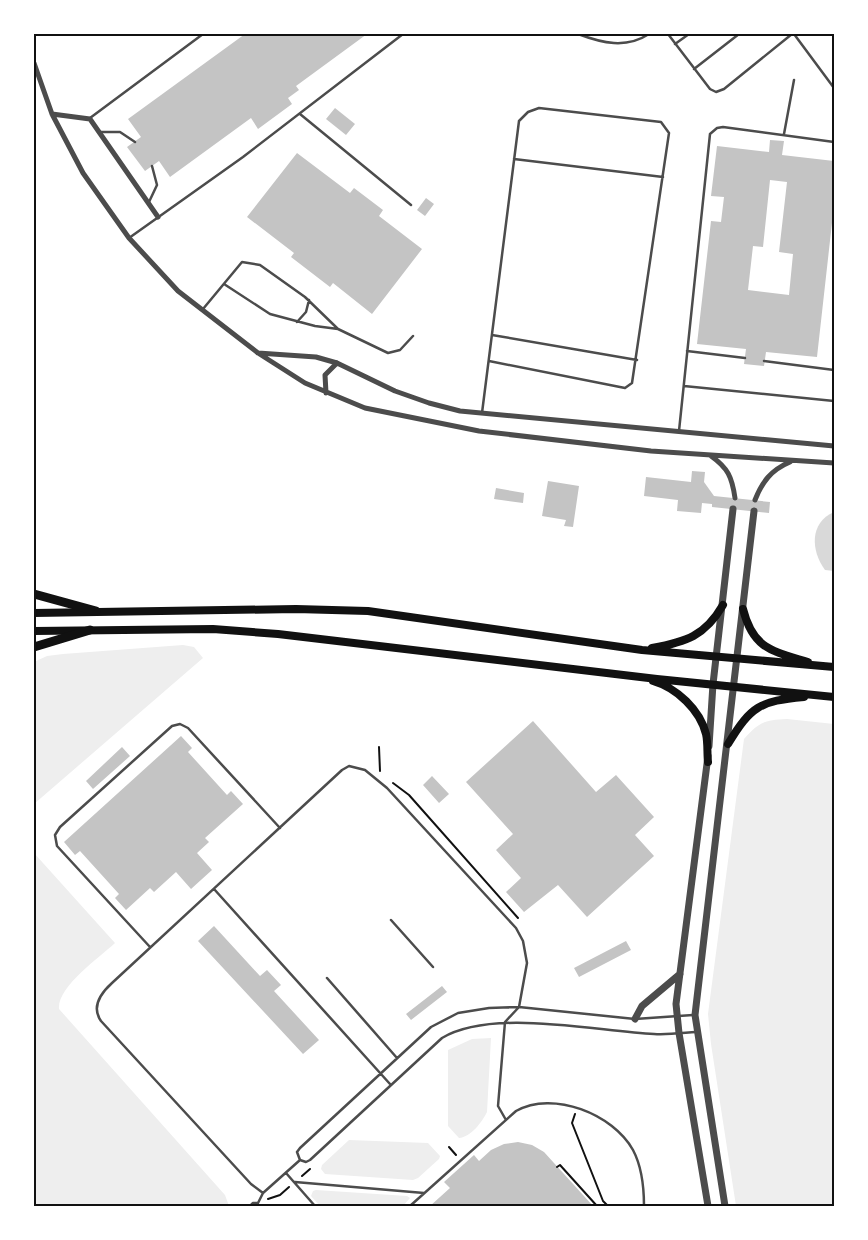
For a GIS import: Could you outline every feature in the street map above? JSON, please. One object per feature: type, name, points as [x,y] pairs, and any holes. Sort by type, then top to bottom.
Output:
[{"type":"highway","points":[[34,594],[96,612]]},
{"type":"highway","points":[[34,647],[90,630]]},
{"type":"main road","points":[[642,650],[690,639],[705,630],[723,605]]},
{"type":"main road","points":[[34,613],[296,609],[368,611],[642,650],[737,660],[834,667]]},
{"type":"main road","points":[[743,609],[748,626],[764,647],[819,666]]},
{"type":"main road","points":[[34,631],[213,629],[278,634],[634,676],[834,697]]},
{"type":"main road","points":[[634,676],[659,683],[674,690],[688,704],[706,733],[708,762]]},
{"type":"main road","points":[[728,744],[746,715],[760,706],[774,701],[821,696]]},
{"type":"street","points":[[34,63],[52,114],[83,173],[129,238],[178,292],[202,311],[290,374],[326,393],[365,408],[479,431],[711,456],[834,463]]},
{"type":"street","points":[[52,114],[90,119],[158,217]]},
{"type":"street","points":[[258,352],[316,357],[337,363],[414,398],[443,407],[482,414],[834,446]]},
{"type":"street","points":[[326,393],[325,375],[337,363]]},
{"type":"street","points":[[711,456],[728,470],[733,481],[734,498]]},
{"type":"street","points":[[754,500],[759,488],[770,475],[792,461]]},
{"type":"street","points":[[708,1206],[677,1018],[680,974],[708,762],[713,684],[733,509]]},
{"type":"street","points":[[725,1206],[710,1104],[694,1015],[728,744],[754,511]]},
{"type":"street","points":[[636,1019],[642,1006],[680,974]]},
{"type":"lane","points":[[90,119],[203,34]]},
{"type":"lane","points":[[129,238],[300,114],[403,34]]},
{"type":"lane","points":[[578,34],[594,40],[615,44],[630,43],[649,34]]},
{"type":"lane","points":[[668,34],[710,89],[716,92],[724,89],[793,34],[834,88]]},
{"type":"lane","points":[[675,44],[689,34]]},
{"type":"lane","points":[[694,69],[739,34]]},
{"type":"lane","points":[[784,134],[794,80]]},
{"type":"lane","points":[[482,414],[519,121],[528,112],[539,108],[661,122],[669,133],[637,360],[632,383],[625,388],[489,361]]},
{"type":"lane","points":[[300,114],[411,206]]},
{"type":"lane","points":[[679,432],[710,134],[723,128],[784,134],[834,142]]},
{"type":"lane","points":[[99,132],[120,132],[135,142]]},
{"type":"lane","points":[[514,159],[663,177]]},
{"type":"lane","points":[[149,202],[156,185],[156,175],[152,166]]},
{"type":"lane","points":[[202,311],[242,262],[260,265],[309,300],[338,329]]},
{"type":"lane","points":[[224,284],[270,314],[297,322],[338,329],[388,353],[400,350],[413,336]]},
{"type":"lane","points":[[297,322],[306,312],[309,300]]},
{"type":"lane","points":[[492,334],[637,360]]},
{"type":"lane","points":[[687,351],[745,358]]},
{"type":"lane","points":[[764,361],[834,370]]},
{"type":"lane","points":[[684,386],[834,401]]},
{"type":"lane","points":[[150,947],[57,846],[55,835],[60,827],[172,726],[180,724],[188,728],[280,828]]},
{"type":"lane","points":[[263,1193],[251,1184],[98,1017],[97,1006],[102,993],[150,947],[342,770],[349,766],[357,766],[378,779],[520,934],[527,952],[527,963],[519,1008],[505,1022],[498,1106],[506,1120]]},
{"type":"lane","points":[[214,889],[391,1085]]},
{"type":"lane","points":[[391,920],[433,967]]},
{"type":"lane","points":[[327,978],[398,1058]]},
{"type":"lane","points":[[300,1160],[297,1152],[300,1148],[431,1027],[458,1013],[489,1008],[519,1008],[636,1019],[677,1018],[694,1015]]},
{"type":"lane","points":[[300,1160],[306,1162],[310,1160],[450,1033],[468,1027],[505,1022],[656,1034],[696,1032]]},
{"type":"lane","points":[[410,1206],[506,1120],[522,1108],[543,1103],[568,1106],[603,1121],[618,1132],[632,1150],[641,1173],[644,1206]]},
{"type":"lane","points":[[250,1206],[253,1203],[259,1205],[263,1193],[300,1160]]},
{"type":"lane","points":[[286,1173],[315,1206]]},
{"type":"lane","points":[[295,1182],[424,1193]]},
{"type":"path","points":[[375,770],[380,774],[378,747]]},
{"type":"path","points":[[392,782],[409,795],[520,921]]},
{"type":"path","points":[[572,1123],[603,1202],[608,1206]]},
{"type":"path","points":[[449,1147],[461,1160]]},
{"type":"path","points":[[557,1167],[560,1165],[597,1206]]},
{"type":"path","points":[[261,1197],[274,1198],[295,1182]]},
{"type":"shaded area","points":[[834,512],[834,571],[825,570],[820,563],[815,546],[815,538],[816,530],[820,523]]},
{"type":"shaded area","points":[[183,645],[194,647],[203,658],[34,804],[34,662],[47,656],[63,654]]},
{"type":"shaded area","points":[[787,719],[834,724],[834,1206],[736,1206],[708,1014],[744,739],[758,725],[773,720]]},
{"type":"shaded area","points":[[34,853],[115,943],[72,982],[60,1000],[59,1009],[225,1195],[229,1206],[34,1206]]},
{"type":"shaded area","points":[[491,1038],[487,1112],[472,1132],[459,1138],[448,1126],[448,1050],[472,1039]]},
{"type":"shaded area","points":[[349,1140],[428,1143],[440,1156],[418,1178],[413,1180],[325,1174],[321,1169],[322,1165]]},
{"type":"shaded area","points":[[313,1191],[407,1196],[410,1198],[403,1206],[320,1206],[311,1196]]},
{"type":"building","points":[[245,34],[367,34],[296,86],[299,90],[288,98],[292,104],[258,129],[251,118],[170,177],[159,161],[145,171],[127,147],[141,137],[128,119]]},
{"type":"building","points":[[335,108],[355,124],[346,135],[326,119]]},
{"type":"building","points":[[770,140],[784,141],[782,155],[834,161],[834,205],[817,357],[766,352],[764,366],[744,364],[746,349],[697,344],[711,221],[721,222],[724,197],[711,196],[717,146],[769,152]],"holes":[[[770,180],[787,182],[779,252],[793,254],[789,295],[748,290],[753,246],[763,247]]]},
{"type":"building","points":[[297,153],[350,193],[354,188],[383,210],[379,216],[422,249],[372,314],[333,283],[330,287],[291,257],[294,253],[247,217]]},
{"type":"building","points":[[426,198],[434,204],[425,216],[417,210]]},
{"type":"building","points":[[692,471],[705,472],[704,482],[714,496],[770,502],[769,513],[712,507],[712,504],[702,503],[701,513],[677,511],[678,500],[644,496],[646,477],[691,482]]},
{"type":"building","points":[[548,481],[579,486],[573,527],[564,526],[566,520],[542,516]]},
{"type":"building","points":[[496,488],[524,493],[523,503],[494,499]]},
{"type":"building","points":[[533,721],[596,792],[616,775],[654,817],[635,835],[654,856],[587,917],[558,885],[524,912],[506,892],[521,878],[496,850],[513,834],[466,782]]},
{"type":"building","points":[[181,736],[192,748],[188,752],[227,795],[231,791],[243,804],[205,838],[209,842],[197,853],[212,870],[191,889],[176,872],[154,892],[150,888],[126,910],[115,898],[119,894],[80,851],[75,855],[64,842]]},
{"type":"building","points":[[122,747],[130,756],[93,789],[86,781]]},
{"type":"building","points":[[432,776],[449,794],[439,803],[423,785]]},
{"type":"building","points":[[214,926],[260,976],[267,970],[281,985],[274,991],[319,1040],[303,1054],[198,941]]},
{"type":"building","points":[[626,941],[631,950],[579,977],[574,968]]},
{"type":"building","points":[[442,986],[447,992],[411,1020],[406,1014]]},
{"type":"building","points":[[518,1142],[532,1145],[544,1152],[593,1206],[430,1206],[450,1188],[444,1182],[474,1155],[479,1161],[491,1150],[504,1144]]}]
